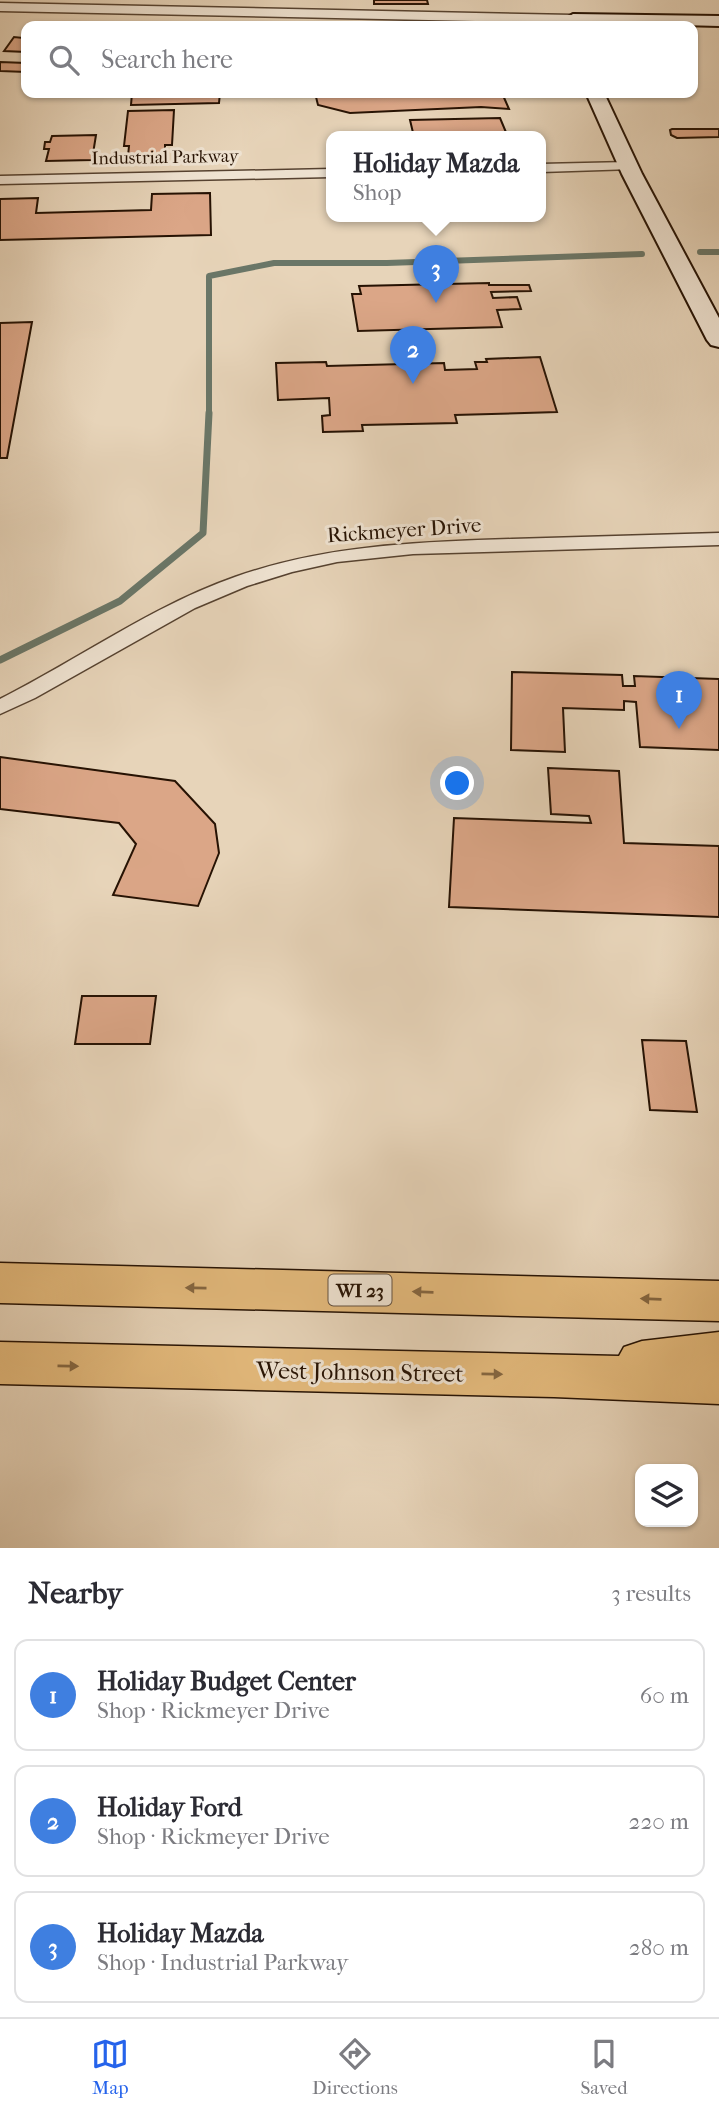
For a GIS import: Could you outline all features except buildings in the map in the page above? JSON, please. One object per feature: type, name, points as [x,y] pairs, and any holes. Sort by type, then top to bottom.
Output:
[{"type":"main road","points":[[568,0],[573,21]]},
{"type":"main road","points":[[698,21],[719,21]]},
{"type":"main road","points":[[597,98],[628,166],[719,340]]},
{"type":"main road","name":"WI 23","points":[[0,1283],[719,1301]]},
{"type":"main road","points":[[554,1375],[719,1353]]},
{"type":"main road","name":"West Johnson Street","points":[[0,1363],[554,1375],[719,1382]]},
{"type":"street","points":[[0,6],[506,21]]},
{"type":"street","points":[[546,168],[628,166]]},
{"type":"street","name":"Industrial Parkway","points":[[0,180],[326,173]]},
{"type":"street","name":"Rickmeyer Drive","points":[[0,707],[206,595],[244,579],[292,565],[368,552],[413,548],[719,539]]},
{"type":"waterway","points":[[700,252],[719,252]]},
{"type":"waterway","points":[[209,413],[209,276],[274,263],[387,263],[642,254]]},
{"type":"waterway","points":[[0,660],[120,601],[203,533],[209,413]]},
{"type":"place","name":"Holiday Mazda","points":[[436,303]]},
{"type":"place","name":"Holiday Ford","points":[[413,384]]},
{"type":"place","name":"Holiday Budget Center","points":[[679,729]]}]
